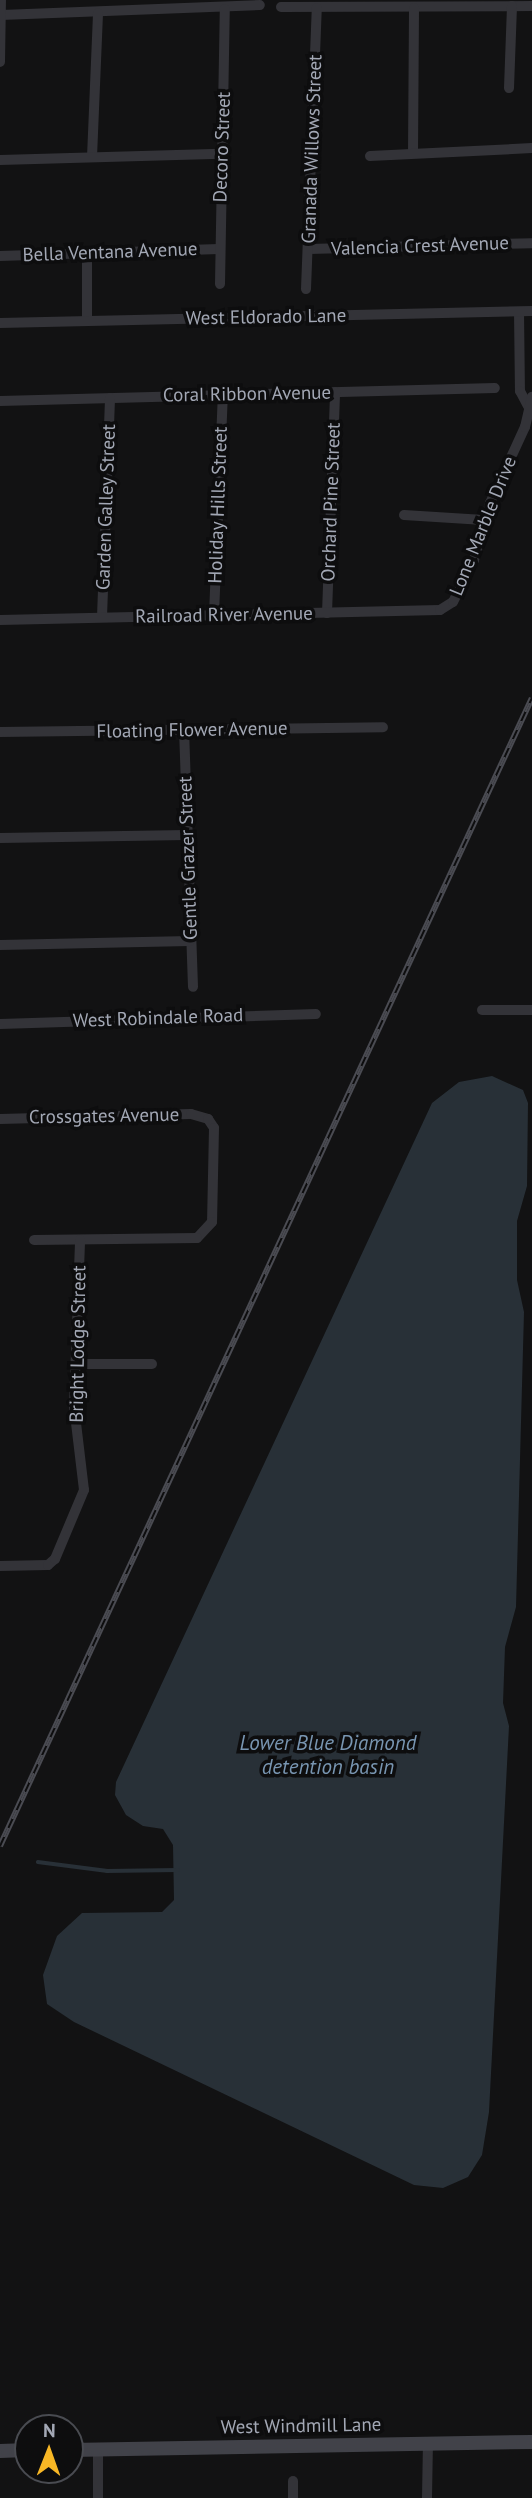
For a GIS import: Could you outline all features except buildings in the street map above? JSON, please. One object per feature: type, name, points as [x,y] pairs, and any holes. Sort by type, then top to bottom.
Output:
[{"type":"street","points":[[0,62],[1,0]]},
{"type":"street","points":[[1,15],[225,9],[260,5]]},
{"type":"street","points":[[509,88],[512,6]]},
{"type":"street","points":[[281,7],[532,6]]},
{"type":"street","name":"Granada Willows Street","points":[[306,289],[317,8]]},
{"type":"street","points":[[413,153],[414,8]]},
{"type":"street","name":"Decoro Street","points":[[220,284],[225,9]]},
{"type":"street","points":[[92,157],[98,13]]},
{"type":"street","points":[[370,156],[532,148]]},
{"type":"street","points":[[0,160],[221,154]]},
{"type":"street","name":"Valencia Crest Avenue","points":[[309,249],[532,243]]},
{"type":"street","name":"Bella Ventana Avenue","points":[[0,256],[219,249]]},
{"type":"street","points":[[87,253],[87,321]]},
{"type":"street","name":"West Eldorado Lane","points":[[0,323],[532,311]]},
{"type":"street","name":"Lone Marble Drive","points":[[448,607],[474,559],[484,520],[525,427],[530,401],[520,391],[519,312]]},
{"type":"street","name":"Coral Ribbon Avenue","points":[[0,401],[495,388]]},
{"type":"street","name":"Orchard Pine Street","points":[[327,613],[335,392]]},
{"type":"street","name":"Holiday Hills Street","points":[[214,615],[223,395]]},
{"type":"street","name":"Garden Galley Street","points":[[102,617],[110,398]]},
{"type":"street","points":[[404,515],[484,520]]},
{"type":"street","name":"Railroad River Avenue","points":[[0,620],[327,613],[448,607]]},
{"type":"street","name":"Floating Flower Avenue","points":[[0,732],[383,727]]},
{"type":"street","name":"Gentle Grazer Street","points":[[184,729],[193,986]]},
{"type":"street","points":[[0,838],[187,835]]},
{"type":"street","points":[[0,945],[190,941]]},
{"type":"street","points":[[482,1010],[532,1010]]},
{"type":"street","name":"West Robindale Road","points":[[0,1024],[316,1014]]},
{"type":"street","name":"Crossgates Avenue","points":[[0,1119],[191,1114],[208,1119],[214,1128],[212,1222],[207,1232],[197,1238],[80,1240]]},
{"type":"street","points":[[34,1240],[80,1240]]},
{"type":"street","name":"Bright Lodge Street","points":[[0,1566],[48,1565],[84,1490],[75,1423],[80,1240]]},
{"type":"street","points":[[75,1364],[152,1364]]},
{"type":"street","points":[[427,2498],[428,2442]]},
{"type":"street","name":"West Windmill Lane","points":[[84,2450],[532,2442]]},
{"type":"street","points":[[98,2450],[98,2498]]},
{"type":"street","points":[[293,2481],[293,2498]]},
{"type":"water","name":"Lower Blue Diamond detention basin","points":[[492,1076],[523,1090],[528,1103],[527,1186],[517,1221],[517,1280],[524,1312],[516,1607],[505,1647],[503,1703],[509,1726],[489,2112],[482,2155],[468,2177],[443,2188],[414,2185],[74,2022],[47,2004],[43,1975],[57,1936],[82,1913],[162,1912],[174,1900],[173,1845],[163,1829],[143,1826],[126,1815],[115,1795],[116,1782],[432,1103],[459,1082]]},
{"type":"waterway","points":[[38,1862],[107,1871],[178,1870]]},
{"type":"railway","points":[[0,1846],[532,698]]}]
